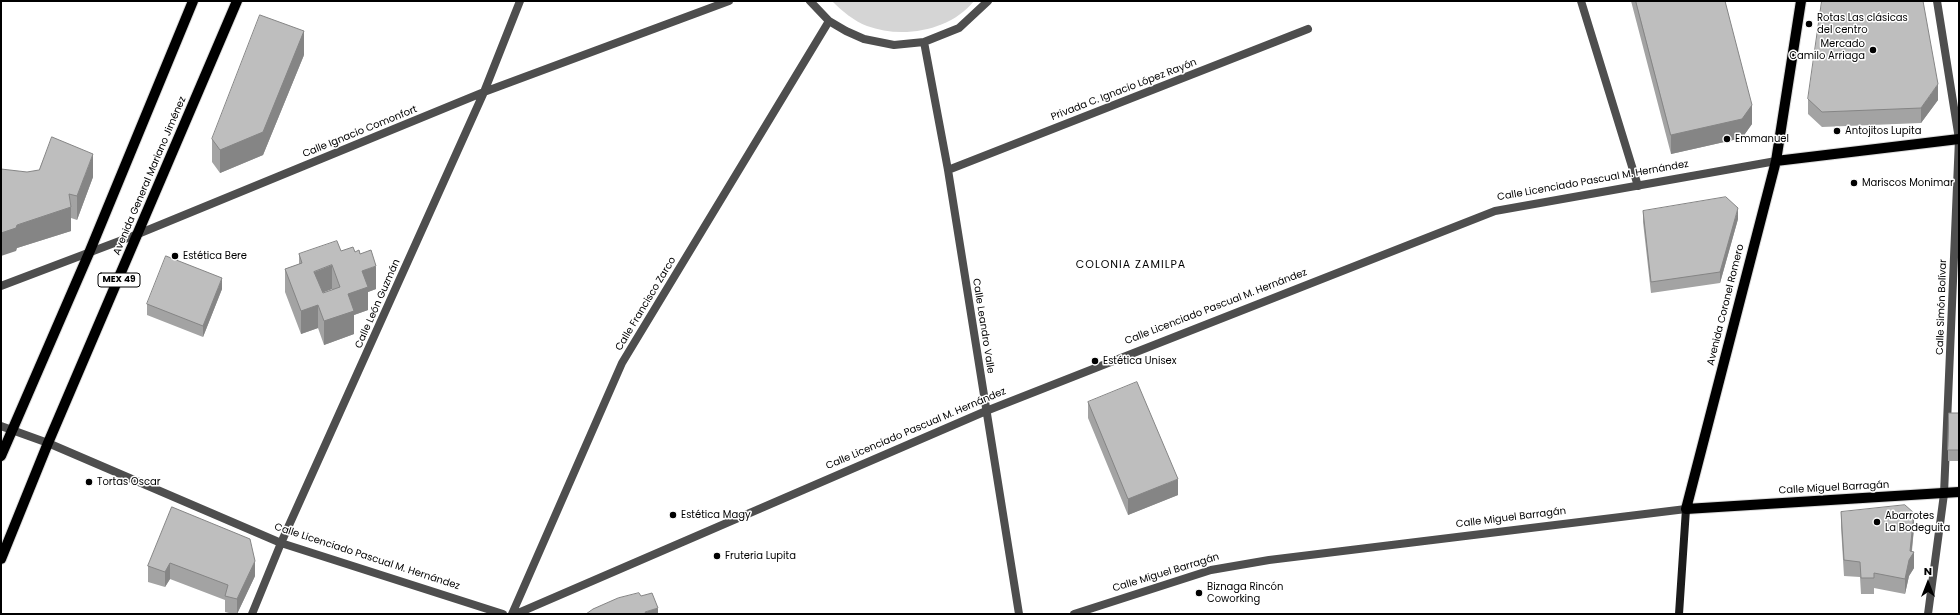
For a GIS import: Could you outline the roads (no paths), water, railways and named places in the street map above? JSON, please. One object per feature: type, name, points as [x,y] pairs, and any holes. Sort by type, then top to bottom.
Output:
[{"type":"main road","points":[[1,456],[89,253],[192,1]]},
{"type":"main road","name":"Avenida General Mariano Jiménez","points":[[1,559],[48,443],[237,1]]},
{"type":"main road","name":"Avenida Coronel Romero","points":[[1679,614],[1686,509],[1776,161],[1801,1]]},
{"type":"main road","name":"Calle Licenciado Pascual M. Hernández","points":[[1776,161],[1959,139]]},
{"type":"main road","name":"Calle Miguel Barragán","points":[[1686,509],[1959,492]]},
{"type":"street","name":"Calle León Guzmán","points":[[252,614],[281,543],[484,92],[520,1]]},
{"type":"street","name":"Calle Ignacio Comonfort","points":[[1,286],[138,234],[484,92],[729,1]]},
{"type":"street","points":[[810,1],[829,21],[846,31],[864,39],[894,45],[924,42],[959,28],[988,1]]},
{"type":"street","points":[[1581,1],[1638,186]]},
{"type":"street","name":"Calle Simón Bolívar","points":[[1928,614],[1944,494],[1959,139],[1937,1]]},
{"type":"street","name":"Calle Francisco Zarco","points":[[512,614],[622,363],[829,21]]},
{"type":"street","name":"Privada C. Ignacio López Rayón","points":[[948,170],[1308,29]]},
{"type":"street","name":"Calle Leandro Valle","points":[[924,42],[948,170],[1019,614]]},
{"type":"street","name":"Calle Licenciado Pascual M. Hernández","points":[[516,614],[986,411],[1495,211],[1776,161]]},
{"type":"street","name":"Calle Licenciado Pascual M. Hernández","points":[[1,426],[11,431],[48,443],[281,543],[504,614]]},
{"type":"street","name":"Calle Miguel Barragán","points":[[1074,614],[1210,570],[1269,560],[1686,509]]},
{"type":"place","name":"Rotas Las clásicas del centro","points":[[1809,24]]},
{"type":"place","name":"Mercado Camilo Arriaga","points":[[1873,50]]},
{"type":"place","name":"Antojitos Lupita","points":[[1837,131]]},
{"type":"place","name":"Emmanuel","points":[[1727,139]]},
{"type":"place","name":"Mariscos Monimar","points":[[1854,183]]},
{"type":"place","name":"Estética Bere","points":[[175,256]]},
{"type":"place","name":"Estética Unisex","points":[[1095,361]]},
{"type":"place","name":"Tortas Oscar","points":[[89,482]]},
{"type":"place","name":"Estética Magy","points":[[673,515]]},
{"type":"place","name":"Abarrotes La Bodeguita","points":[[1877,522]]},
{"type":"place","name":"Fruteria Lupita","points":[[717,556]]},
{"type":"place","name":"Biznaga Rincón Coworking","points":[[1199,593]]},
{"type":"district","name":"COLONIA ZAMILPA","points":[[1131,265]]}]
